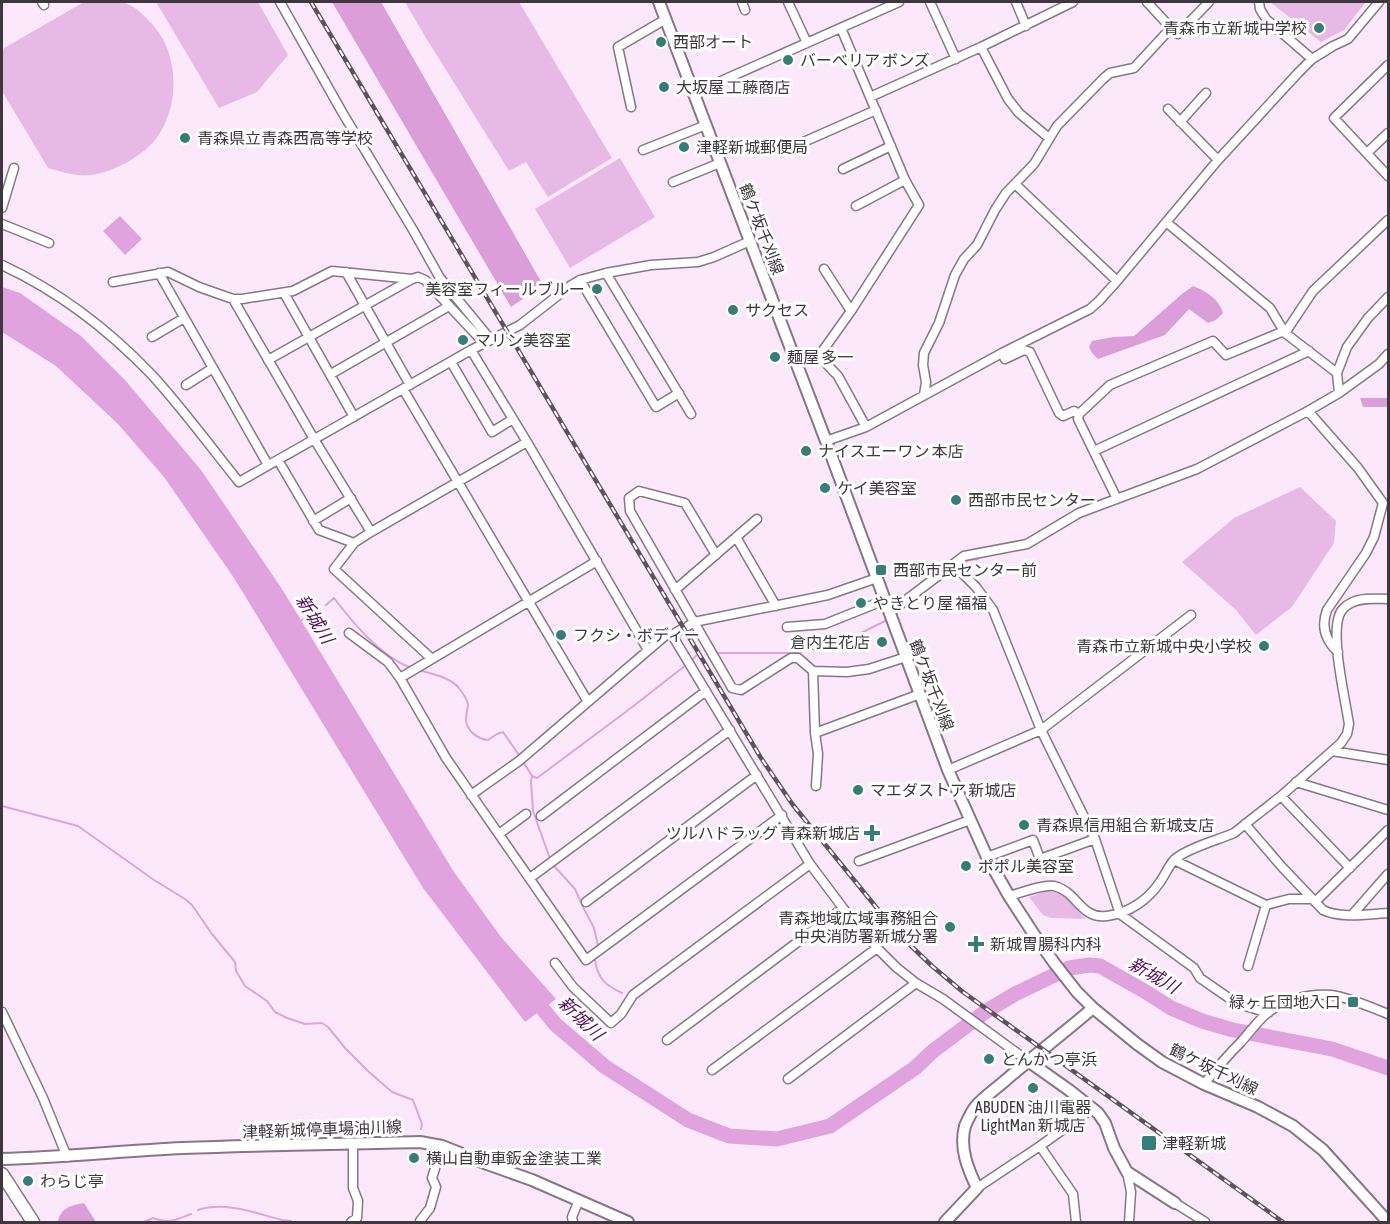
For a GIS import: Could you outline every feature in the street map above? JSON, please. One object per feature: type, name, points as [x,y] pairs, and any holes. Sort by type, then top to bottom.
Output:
[{"type":"highway","points":[[2,1174],[33,1222]]},
{"type":"main road","name":"鶴ケ坂千刈線","points":[[659,2],[948,770],[987,857],[1009,896],[1035,936],[1077,992],[1093,1008],[1162,1062],[1293,1126],[1323,1150],[1389,1222]]},
{"type":"main road","points":[[945,1222],[977,1188],[970,1174],[963,1148],[964,1134],[970,1114],[977,1105],[1028,1061],[1093,1008]]},
{"type":"main road","points":[[1028,1061],[1093,1108],[1105,1123],[1114,1148],[1127,1172],[1174,1203]]},
{"type":"main road","name":"津軽新城停車場油川線","points":[[2,1160],[212,1147],[420,1142],[442,1146],[532,1180],[628,1222]]},
{"type":"street","points":[[280,2],[440,278],[488,341]]},
{"type":"street","points":[[788,2],[807,43]]},
{"type":"street","points":[[694,93],[898,2]]},
{"type":"street","points":[[930,2],[956,59]]},
{"type":"street","points":[[1016,2],[1026,26]]},
{"type":"street","points":[[870,97],[956,59],[1073,2]]},
{"type":"street","points":[[1147,2],[1178,34],[1209,2]]},
{"type":"street","points":[[1259,2],[1266,19],[1312,59]]},
{"type":"street","points":[[826,441],[866,427],[1002,353],[1090,309],[1117,281],[1218,160],[1312,59],[1348,39],[1379,2]]},
{"type":"street","points":[[631,106],[618,46],[666,19]]},
{"type":"street","points":[[796,364],[819,356],[851,311],[919,205],[905,180],[841,28]]},
{"type":"street","points":[[924,395],[926,382],[924,354],[939,323],[955,275],[964,259],[977,245],[995,210],[1034,164],[1057,126],[1103,79],[1110,74],[1134,68],[1172,28]]},
{"type":"street","points":[[981,47],[1008,99],[1019,113],[1049,138]]},
{"type":"street","points":[[1389,65],[1334,118],[1389,176]]},
{"type":"street","points":[[1180,122],[1206,93]]},
{"type":"street","points":[[1168,109],[1218,160]]},
{"type":"street","points":[[790,148],[876,110]]},
{"type":"street","points":[[643,150],[706,125]]},
{"type":"street","points":[[1367,153],[1389,133]]},
{"type":"street","points":[[843,169],[891,146]]},
{"type":"street","points":[[673,182],[720,163]]},
{"type":"street","points":[[2,208],[14,168]]},
{"type":"street","points":[[856,206],[905,180]]},
{"type":"street","points":[[1015,184],[1117,281]]},
{"type":"street","points":[[1117,499],[1078,419],[1079,414],[1110,385],[1213,342],[1226,355],[1285,332],[1313,291],[1389,220]]},
{"type":"street","points":[[1166,222],[1270,308],[1285,332],[1337,373]]},
{"type":"street","points":[[2,224],[49,243]]},
{"type":"street","points":[[2,265],[57,295],[100,326],[131,354],[153,376],[239,482],[471,350],[520,325],[580,280],[651,265],[698,262],[750,241]]},
{"type":"street","points":[[824,269],[851,311]]},
{"type":"street","points":[[113,282],[168,272],[199,287],[233,299],[242,299],[293,291],[332,271],[412,279]]},
{"type":"street","points":[[346,272],[386,342],[407,387],[458,481],[588,702]]},
{"type":"street","points":[[159,273],[268,465]]},
{"type":"street","points":[[606,273],[691,414]]},
{"type":"street","points":[[268,360],[418,277],[424,280],[488,341]]},
{"type":"street","points":[[580,280],[656,406],[679,393]]},
{"type":"street","points":[[284,293],[354,417]]},
{"type":"street","points":[[1339,393],[1337,373],[1347,347],[1368,318],[1389,297]]},
{"type":"street","points":[[233,299],[371,532]]},
{"type":"street","points":[[331,374],[449,306]]},
{"type":"street","points":[[152,337],[184,318]]},
{"type":"street","points":[[471,350],[648,650]]},
{"type":"street","points":[[1002,353],[1005,359],[1024,350],[1029,352],[1059,413],[1063,416],[1074,411],[1079,414]]},
{"type":"street","points":[[1094,451],[1309,351]]},
{"type":"street","points":[[889,612],[964,556],[1027,544],[1079,513],[1197,469],[1339,393],[1389,354]]},
{"type":"street","points":[[819,356],[838,376],[866,427]]},
{"type":"street","points":[[451,362],[492,432],[513,419]]},
{"type":"street","points":[[186,385],[213,368]]},
{"type":"street","points":[[1308,411],[1358,468],[1383,503],[1374,537],[1366,553],[1327,610],[1324,619],[1324,631],[1331,646],[1338,651]]},
{"type":"street","points":[[432,659],[334,569],[354,543],[527,442]]},
{"type":"street","points":[[278,460],[319,531],[354,543]]},
{"type":"street","points":[[716,555],[685,503],[639,491],[628,498],[630,511],[675,590],[688,626],[732,688],[741,690],[791,658],[798,658],[813,671],[847,672],[869,669],[906,657]]},
{"type":"street","points":[[313,521],[351,498]]},
{"type":"street","points":[[675,590],[757,519]]},
{"type":"street","points":[[736,537],[776,606]]},
{"type":"street","points":[[400,678],[597,561]]},
{"type":"street","points":[[953,564],[976,587],[993,610],[1041,730],[1095,839],[1120,914],[1194,968],[1200,978],[1236,1003],[1266,1014]]},
{"type":"street","points":[[471,795],[519,760],[666,635],[672,635],[688,626],[828,595],[877,578]]},
{"type":"street","points":[[1009,896],[1048,885],[1055,886],[1068,893],[1094,916],[1120,914],[1148,897],[1174,860],[1234,833],[1332,751],[1347,734],[1348,724],[1338,651],[1339,613],[1352,602],[1389,599]]},
{"type":"street","points":[[787,627],[825,624],[885,600]]},
{"type":"street","points":[[948,770],[1041,730],[1191,615]]},
{"type":"street","points":[[349,633],[388,662],[400,678],[446,758],[586,960],[782,815]]},
{"type":"street","points":[[672,635],[810,864],[843,908],[896,967],[1028,1061]]},
{"type":"street","points":[[813,671],[818,754],[816,786]]},
{"type":"street","points":[[541,816],[706,691]]},
{"type":"street","points":[[815,733],[920,694]]},
{"type":"street","points":[[530,878],[730,730]]},
{"type":"street","points":[[1332,751],[1389,760]]},
{"type":"street","points":[[586,902],[757,775]]},
{"type":"street","points":[[1296,782],[1389,810]]},
{"type":"street","points":[[1281,795],[1350,868]]},
{"type":"street","points":[[499,834],[526,814]]},
{"type":"street","points":[[859,861],[970,820]]},
{"type":"street","points":[[1245,824],[1313,901],[1328,913],[1340,915],[1389,913]]},
{"type":"street","points":[[1174,860],[1266,905],[1289,899],[1313,901],[1389,830]]},
{"type":"street","points":[[987,857],[1033,840],[1040,859],[1095,839]]},
{"type":"street","points":[[555,963],[573,987],[611,1023],[621,1014],[633,994],[810,864]]},
{"type":"street","points":[[1352,915],[1389,874]]},
{"type":"street","points":[[1248,966],[1266,905]]},
{"type":"street","points":[[667,1040],[843,908]]},
{"type":"street","points":[[712,1070],[877,948]]},
{"type":"street","points":[[788,1079],[916,983]]},
{"type":"street","points":[[1204,1084],[1266,1014],[1281,1004],[1311,996],[1330,995],[1389,1014]]},
{"type":"street","points":[[2,1012],[43,1098],[67,1157]]},
{"type":"street","points":[[977,1188],[1093,1108]]},
{"type":"street","points":[[351,1222],[357,1218],[358,1201],[352,1188],[353,1144]]},
{"type":"street","points":[[420,1221],[430,1208],[436,1187],[432,1178],[442,1146]]},
{"type":"street","points":[[1040,1146],[1073,1194],[1076,1222]]},
{"type":"street","points":[[1127,1172],[1131,1192],[1128,1222]]},
{"type":"street","points":[[573,1222],[572,1217],[579,1200]]},
{"type":"street","points":[[1174,1203],[1205,1222]]},
{"type":"shaded area","points":[[84,2],[125,3],[144,15],[162,37],[172,66],[174,82],[169,113],[155,140],[135,157],[118,167],[86,175],[70,174],[48,168],[2,91],[4,48]]},
{"type":"shaded area","points":[[156,2],[258,2],[288,55],[257,92],[219,108]]},
{"type":"shaded area","points":[[332,2],[381,2],[543,285],[511,307]]},
{"type":"shaded area","points":[[405,2],[519,2],[612,158],[548,197],[526,162],[509,171]]},
{"type":"shaded area","name":"青森市立新城中学校","points":[[1270,2],[1366,2],[1344,30],[1321,42]]},
{"type":"shaded area","points":[[620,158],[655,217],[570,268],[535,209]]},
{"type":"shaded area","points":[[120,216],[142,239],[125,255],[103,231]]},
{"type":"shaded area","points":[[1193,286],[1207,293],[1218,304],[1223,313],[1216,320],[1208,323],[1189,309],[1165,335],[1098,359],[1092,353],[1089,347],[1092,341],[1134,336]]},
{"type":"shaded area","points":[[2,287],[20,293],[81,336],[125,380],[201,470],[282,589],[454,872],[501,937],[556,999],[525,1022],[423,888],[234,578],[164,477],[118,424],[56,366],[2,332]]},
{"type":"shaded area","points":[[1360,398],[1388,398],[1388,407],[1363,407]]},
{"type":"shaded area","points":[[1300,487],[1336,521],[1334,543],[1292,607],[1256,635],[1236,610],[1182,562],[1234,518]]},
{"type":"shaded area","points":[[1047,891],[1065,897],[1086,919],[1051,918],[1043,915],[1029,897]]},
{"type":"shaded area","points":[[84,1203],[96,1222],[58,1222],[64,1210]]},
{"type":"waterway","points":[[961,565],[969,560],[978,559]]},
{"type":"waterway","points":[[326,605],[334,598],[378,647],[411,668]]},
{"type":"waterway","points":[[300,621],[315,612]]},
{"type":"waterway","points":[[717,653],[798,653],[807,649],[833,651],[844,647],[861,633],[885,621]]},
{"type":"waterway","points":[[692,660],[697,655]]},
{"type":"waterway","points":[[524,763],[532,776],[537,778],[686,665]]},
{"type":"waterway","points":[[419,670],[445,678],[458,687],[467,702],[466,719],[473,734],[488,740],[503,732],[519,755]]},
{"type":"waterway","points":[[532,776],[533,811],[549,856]]},
{"type":"waterway","points":[[2,806],[78,826],[185,899],[235,962],[236,971],[245,986],[267,1001],[275,1012],[287,1018],[305,1024],[322,1023],[328,1027],[345,1048],[392,1092],[413,1100],[422,1124],[421,1129]]},
{"type":"waterway","points":[[555,867],[575,889],[594,928],[598,945]]},
{"type":"waterway","points":[[595,960],[603,981],[622,993]]},
{"type":"waterway","name":"新城川","points":[[530,993],[555,1024],[604,1066],[688,1120],[729,1136],[777,1139],[830,1126],[915,1068],[933,1051],[985,1012],[1015,994],[1069,968],[1090,965],[1100,966],[1171,1008],[1202,1021],[1233,1030],[1332,1049],[1388,1068]]},
{"type":"waterway","points":[[198,1210],[229,1207],[291,1221]]},
{"type":"waterway","points":[[144,1222],[153,1218],[164,1221],[172,1220],[191,1214]]},
{"type":"railway","points":[[311,2],[761,758],[793,805],[876,907],[932,966],[963,992],[1283,1222]]},
{"type":"place","name":"青森市立新城中学校","points":[[1319,28]]},
{"type":"place","name":"西部オート","points":[[661,42]]},
{"type":"place","name":"バーべリア ボンズ","points":[[788,60]]},
{"type":"place","name":"大坂屋 工藤商店","points":[[664,87]]},
{"type":"place","name":"青森県立青森西高等学校","points":[[185,138]]},
{"type":"place","name":"津軽新城郵便局","points":[[684,147]]},
{"type":"place","name":"美容室フィールブルー","points":[[597,289]]},
{"type":"place","name":"サクセス","points":[[733,310]]},
{"type":"place","name":"マリン美容室","points":[[463,340]]},
{"type":"place","name":"麺屋 多一","points":[[775,357]]},
{"type":"place","name":"ナイスエーワン 本店","points":[[806,451]]},
{"type":"place","name":"ケイ美容室","points":[[825,488]]},
{"type":"place","name":"西部市民センター","points":[[956,500]]},
{"type":"place","name":"西部市民センター前","points":[[881,570]]},
{"type":"place","name":"やきとり屋 福福","points":[[861,603]]},
{"type":"place","name":"フクシ・ボディー","points":[[561,635]]},
{"type":"place","name":"倉内生花店","points":[[882,642]]},
{"type":"place","name":"青森市立新城中央小学校","points":[[1264,646]]},
{"type":"place","name":"マエダストア 新城店","points":[[858,790]]},
{"type":"place","name":"青森県信用組合 新城支店","points":[[1024,825]]},
{"type":"place","name":"ツルハドラッグ 青森新城店","points":[[872,833]]},
{"type":"place","name":"ポポル美容室","points":[[966,866]]},
{"type":"place","name":"青森地域広域事務組合 中央消防署新城分署","points":[[950,927]]},
{"type":"place","name":"新城胃腸科内科","points":[[976,944]]},
{"type":"place","name":"緑ヶ丘団地入口","points":[[1353,1002]]},
{"type":"place","name":"とんかつ亭浜","points":[[989,1059]]},
{"type":"place","name":"ABUDEN 油川電器 LightMan 新城店","points":[[1033,1088]]},
{"type":"place","name":"津軽新城","points":[[1149,1143]]},
{"type":"place","name":"横山自動車鈑金塗装工業","points":[[414,1158]]},
{"type":"place","name":"わらじ亭","points":[[28,1181]]}]
